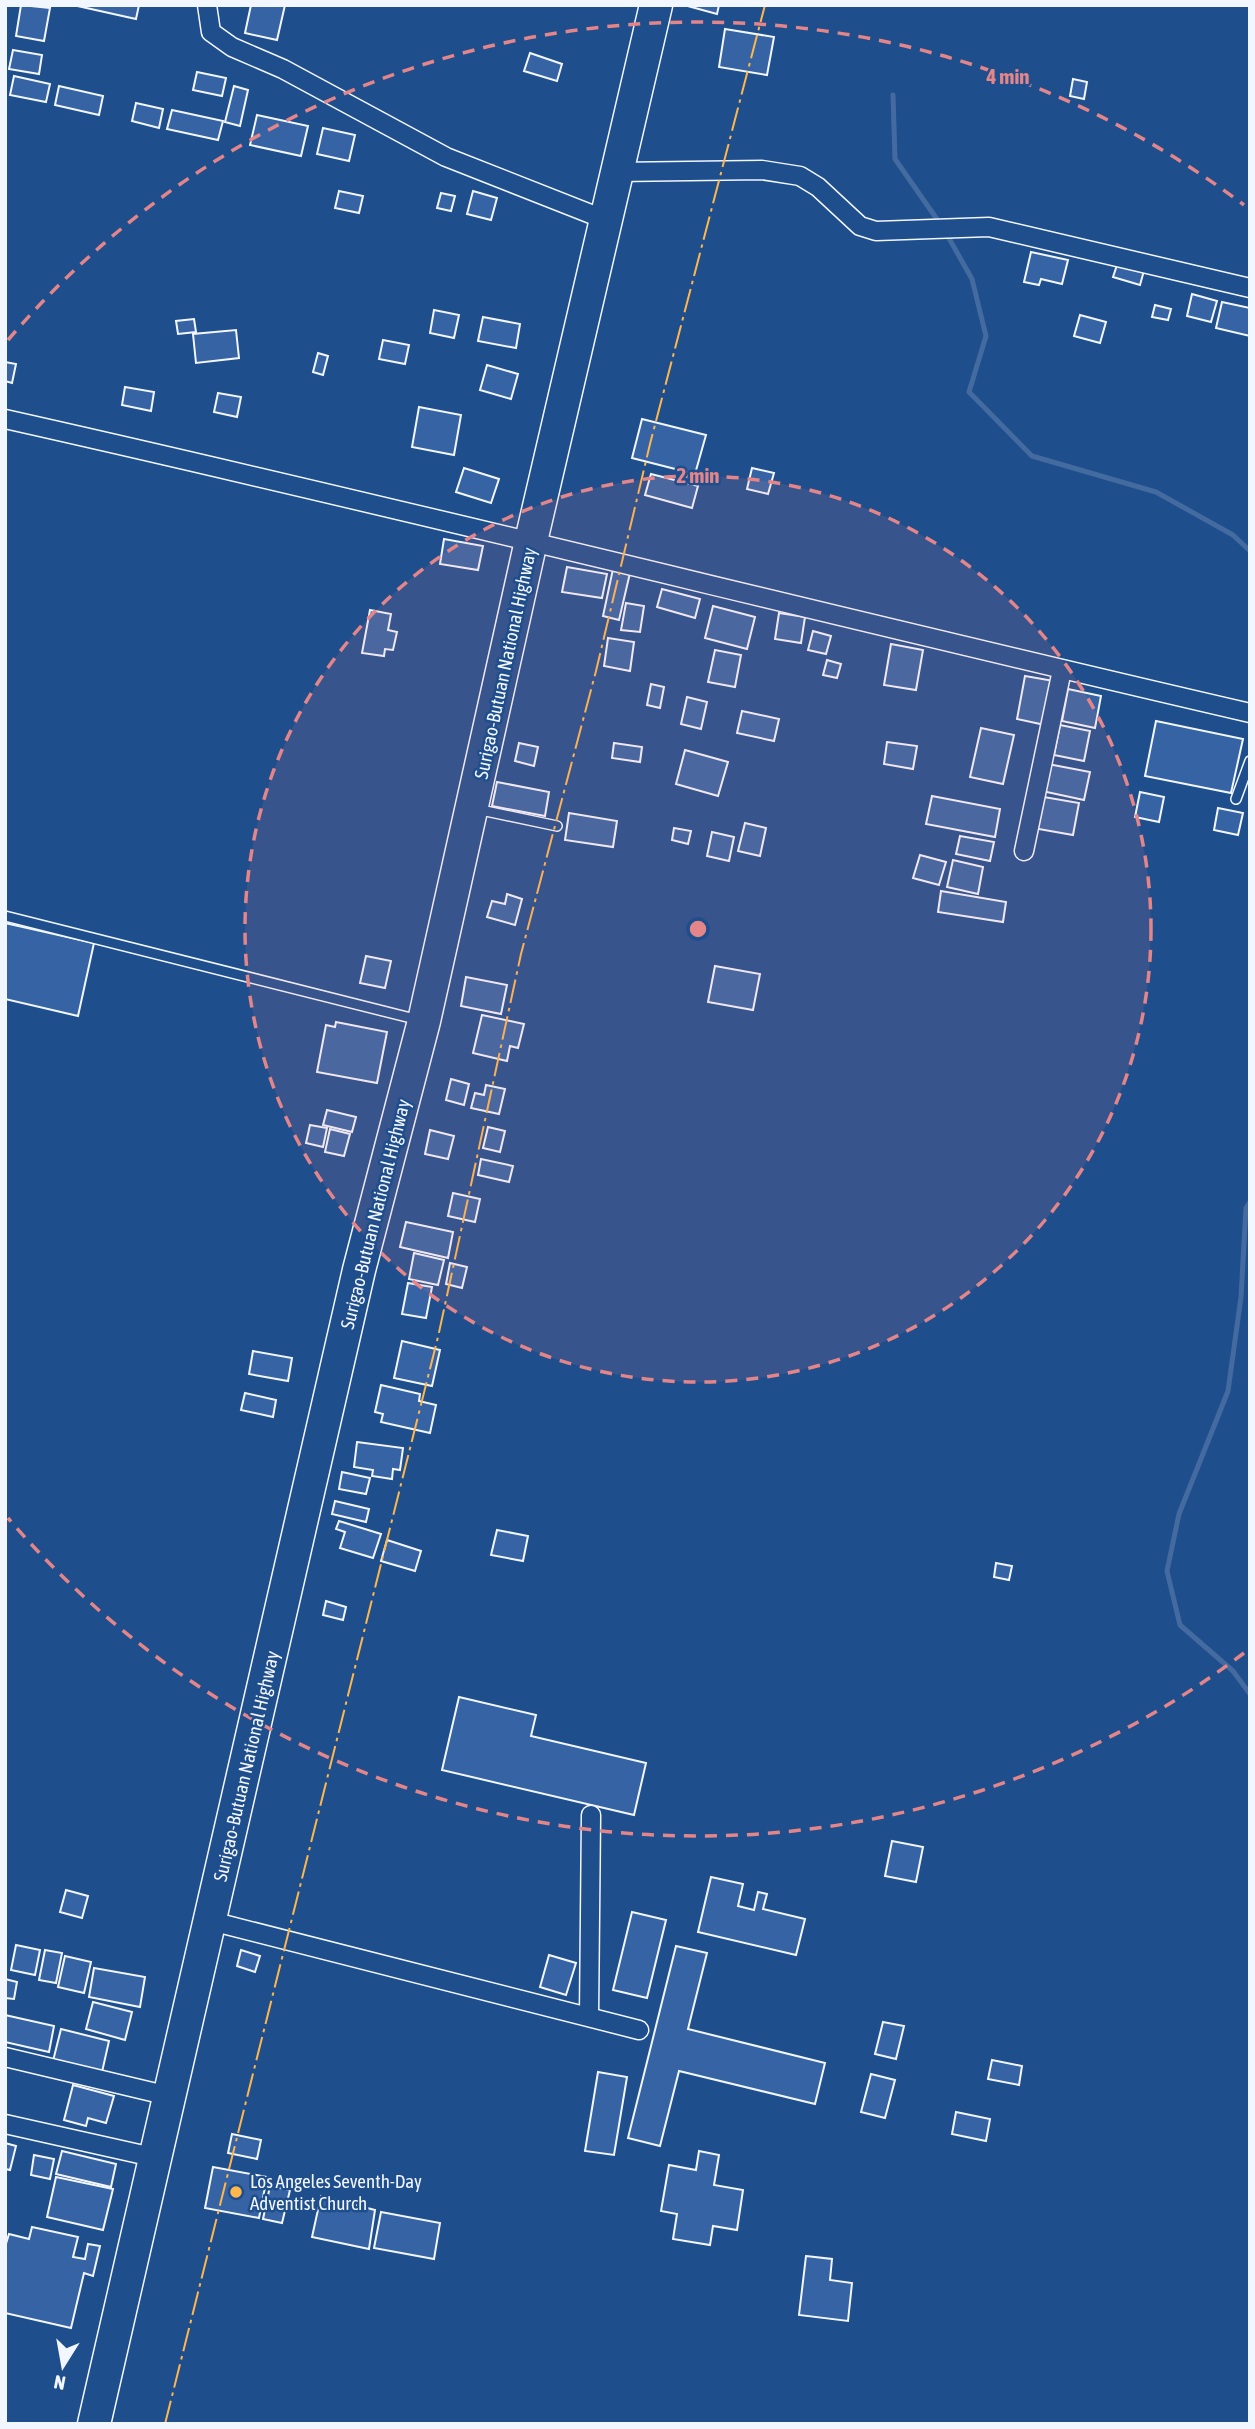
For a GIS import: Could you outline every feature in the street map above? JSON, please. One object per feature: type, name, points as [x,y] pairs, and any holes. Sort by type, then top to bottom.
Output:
[{"type":"highway","name":"Surigao-Butuan National Highway","points":[[94,2424],[356,1284],[424,1021],[531,541],[656,5]]},
{"type":"street","points":[[207,5],[211,32],[232,47],[282,69],[446,157],[606,220]]},
{"type":"street","points":[[617,172],[762,170],[800,176],[818,187],[860,226],[876,231],[989,227],[1250,288]]},
{"type":"street","points":[[5,419],[285,482],[1250,713]]},
{"type":"street","points":[[1024,852],[1062,670]]},
{"type":"street","points":[[589,2017],[591,1815]]},
{"type":"street","points":[[211,1921],[639,2030]]},
{"type":"street","points":[[5,2057],[169,2096]]},
{"type":"street","points":[[5,2124],[157,2158]]},
{"type":"lane","points":[[1236,799],[1250,761]]},
{"type":"lane","points":[[473,808],[557,826]]},
{"type":"lane","points":[[5,916],[424,1021]]},
{"type":"building","points":[[21,5],[50,8],[44,41],[16,36]]},
{"type":"building","points":[[73,5],[139,5],[136,19]]},
{"type":"building","points":[[251,5],[285,5],[277,40],[245,33]]},
{"type":"building","points":[[684,5],[719,5],[717,14]]},
{"type":"building","points":[[725,29],[774,37],[767,75],[719,67]]},
{"type":"building","points":[[13,50],[42,55],[39,74],[9,69]]},
{"type":"building","points":[[530,53],[562,64],[557,81],[524,71]]},
{"type":"building","points":[[197,72],[226,78],[222,96],[193,90]]},
{"type":"building","points":[[14,76],[50,84],[46,102],[10,95]]},
{"type":"building","points":[[1073,79],[1087,82],[1084,99],[1070,96]]},
{"type":"building","points":[[59,86],[103,96],[99,115],[55,105]]},
{"type":"building","points":[[234,86],[248,90],[240,126],[225,122]]},
{"type":"building","points":[[136,103],[163,109],[159,128],[132,121]]},
{"type":"building","points":[[172,110],[223,121],[218,140],[167,129]]},
{"type":"building","points":[[257,115],[308,126],[301,156],[250,145]]},
{"type":"building","points":[[323,128],[355,135],[349,161],[317,154]]},
{"type":"building","points":[[339,191],[363,196],[359,213],[335,208]]},
{"type":"building","points":[[473,191],[497,198],[491,220],[467,214]]},
{"type":"building","points":[[441,193],[455,196],[451,211],[437,208]]},
{"type":"building","points":[[1031,252],[1068,260],[1062,284],[1041,279],[1039,285],[1024,282]]},
{"type":"building","points":[[1119,259],[1145,267],[1140,285],[1113,277]]},
{"type":"building","points":[[1192,294],[1217,301],[1211,322],[1187,316]]},
{"type":"building","points":[[1222,302],[1250,308],[1250,336],[1216,328]]},
{"type":"building","points":[[1155,305],[1171,309],[1168,320],[1152,317]]},
{"type":"building","points":[[434,310],[459,315],[454,338],[430,333]]},
{"type":"building","points":[[1080,315],[1106,322],[1100,343],[1074,336]]},
{"type":"building","points":[[483,317],[520,324],[516,348],[478,341]]},
{"type":"building","points":[[194,319],[196,332],[178,334],[176,321]]},
{"type":"building","points":[[236,330],[239,358],[196,363],[193,334]]},
{"type":"building","points":[[383,340],[409,345],[405,364],[379,359]]},
{"type":"building","points":[[318,353],[328,356],[323,375],[313,372]]},
{"type":"building","points":[[5,362],[16,364],[12,383],[5,381]]},
{"type":"building","points":[[487,365],[518,374],[511,399],[480,390]]},
{"type":"building","points":[[125,387],[154,392],[151,411],[122,405]]},
{"type":"building","points":[[218,393],[241,397],[237,417],[214,412]]},
{"type":"building","points":[[419,407],[461,415],[454,455],[412,447]]},
{"type":"building","points":[[642,419],[706,435],[695,474],[632,458]]},
{"type":"building","points":[[464,468],[499,479],[491,503],[456,492]]},
{"type":"building","points":[[752,468],[774,473],[768,494],[747,489]]},
{"type":"building","points":[[651,474],[698,486],[692,508],[645,495]]},
{"type":"building","points":[[444,539],[483,546],[478,570],[440,564]]},
{"type":"building","points":[[567,567],[607,574],[602,598],[562,592]]},
{"type":"building","points":[[613,569],[630,573],[619,620],[603,616]]},
{"type":"building","points":[[662,589],[700,599],[695,618],[657,607]]},
{"type":"building","points":[[626,603],[644,606],[640,632],[621,630]]},
{"type":"building","points":[[713,606],[755,617],[747,649],[705,638]]},
{"type":"building","points":[[370,610],[391,614],[388,630],[397,632],[393,650],[385,649],[384,656],[362,653]]},
{"type":"building","points":[[779,613],[805,617],[801,643],[775,639]]},
{"type":"building","points":[[813,631],[831,636],[826,654],[808,650]]},
{"type":"building","points":[[608,638],[634,642],[630,671],[604,666]]},
{"type":"building","points":[[891,644],[923,650],[916,690],[884,685]]},
{"type":"building","points":[[715,650],[741,655],[735,687],[708,682]]},
{"type":"building","points":[[827,660],[841,664],[837,678],[823,675]]},
{"type":"building","points":[[1025,676],[1054,681],[1045,725],[1017,719]]},
{"type":"building","points":[[651,684],[664,687],[660,708],[647,705]]},
{"type":"building","points":[[1068,689],[1101,696],[1095,728],[1062,721]]},
{"type":"building","points":[[687,697],[707,702],[701,729],[681,724]]},
{"type":"building","points":[[742,711],[779,719],[774,741],[737,733]]},
{"type":"building","points":[[1156,721],[1243,739],[1231,793],[1145,776]]},
{"type":"building","points":[[1060,725],[1090,731],[1084,761],[1054,755]]},
{"type":"building","points":[[981,728],[1014,735],[1003,784],[970,777]]},
{"type":"building","points":[[887,742],[917,746],[913,769],[884,764]]},
{"type":"building","points":[[519,743],[538,747],[534,766],[515,761]]},
{"type":"building","points":[[614,743],[642,747],[640,762],[612,758]]},
{"type":"building","points":[[685,750],[728,762],[718,796],[676,784]]},
{"type":"building","points":[[1048,764],[1090,772],[1084,800],[1042,791]]},
{"type":"building","points":[[497,782],[549,792],[545,816],[492,806]]},
{"type":"building","points":[[1140,792],[1164,797],[1159,822],[1135,817]]},
{"type":"building","points":[[932,796],[1000,809],[995,837],[926,824]]},
{"type":"building","points":[[1038,796],[1079,803],[1073,835],[1033,828]]},
{"type":"building","points":[[1218,808],[1243,813],[1238,835],[1214,830]]},
{"type":"building","points":[[569,813],[617,821],[613,847],[565,840]]},
{"type":"building","points":[[745,823],[766,828],[760,856],[738,851]]},
{"type":"building","points":[[674,828],[691,831],[688,844],[672,840]]},
{"type":"building","points":[[712,832],[734,837],[729,861],[707,856]]},
{"type":"building","points":[[960,836],[994,842],[990,861],[956,854]]},
{"type":"building","points":[[920,855],[946,862],[939,885],[913,878]]},
{"type":"building","points":[[953,860],[983,867],[978,894],[947,887]]},
{"type":"building","points":[[941,891],[1006,902],[1003,922],[938,912]]},
{"type":"building","points":[[507,894],[522,899],[515,925],[487,917],[492,901],[505,904]]},
{"type":"building","points":[[5,923],[94,943],[78,1016],[5,999]]},
{"type":"building","points":[[366,956],[391,961],[385,988],[360,983]]},
{"type":"building","points":[[715,966],[760,974],[753,1010],[708,1002]]},
{"type":"building","points":[[466,977],[507,985],[501,1014],[461,1006]]},
{"type":"building","points":[[482,1015],[524,1024],[518,1048],[510,1046],[507,1061],[473,1053]]},
{"type":"building","points":[[336,1022],[387,1032],[377,1083],[317,1072],[326,1025],[335,1027]]},
{"type":"building","points":[[451,1079],[469,1084],[464,1105],[446,1100]]},
{"type":"building","points":[[486,1085],[505,1089],[499,1114],[471,1108],[475,1093],[484,1095]]},
{"type":"building","points":[[327,1110],[356,1117],[352,1132],[323,1125]]},
{"type":"building","points":[[310,1125],[327,1128],[323,1147],[306,1143]]},
{"type":"building","points":[[488,1127],[505,1131],[500,1152],[483,1148]]},
{"type":"building","points":[[330,1129],[350,1134],[344,1156],[325,1152]]},
{"type":"building","points":[[430,1130],[454,1136],[448,1159],[425,1154]]},
{"type":"building","points":[[481,1159],[513,1166],[509,1182],[478,1175]]},
{"type":"building","points":[[453,1193],[480,1199],[475,1222],[448,1216]]},
{"type":"building","points":[[406,1222],[453,1232],[448,1258],[400,1247]]},
{"type":"building","points":[[414,1253],[444,1260],[438,1285],[409,1279]]},
{"type":"building","points":[[450,1263],[467,1267],[462,1288],[446,1284]]},
{"type":"building","points":[[408,1283],[432,1287],[426,1318],[402,1314]]},
{"type":"building","points":[[402,1341],[440,1350],[432,1386],[394,1378]]},
{"type":"building","points":[[253,1351],[292,1358],[288,1381],[249,1374]]},
{"type":"building","points":[[381,1385],[420,1394],[419,1401],[436,1405],[430,1433],[381,1422],[383,1414],[375,1412]]},
{"type":"building","points":[[245,1393],[276,1400],[273,1417],[241,1410]]},
{"type":"building","points":[[357,1442],[403,1448],[400,1470],[393,1469],[392,1479],[372,1476],[373,1470],[354,1467]]},
{"type":"building","points":[[342,1472],[370,1478],[366,1494],[339,1489]]},
{"type":"building","points":[[335,1501],[369,1509],[366,1522],[332,1514]]},
{"type":"building","points":[[339,1521],[381,1534],[373,1558],[340,1548],[345,1532],[336,1529]]},
{"type":"building","points":[[497,1530],[528,1536],[523,1561],[491,1555]]},
{"type":"building","points":[[387,1540],[421,1551],[415,1571],[381,1561]]},
{"type":"building","points":[[996,1563],[1012,1566],[1009,1580],[994,1577]]},
{"type":"building","points":[[326,1601],[346,1607],[343,1620],[323,1615]]},
{"type":"building","points":[[459,1697],[536,1715],[531,1736],[646,1763],[634,1815],[442,1770]]},
{"type":"building","points":[[892,1841],[923,1847],[916,1882],[885,1876]]},
{"type":"building","points":[[711,1877],[743,1884],[738,1906],[754,1910],[758,1892],[767,1894],[763,1909],[805,1919],[796,1955],[698,1932]]},
{"type":"building","points":[[66,1890],[88,1896],[82,1918],[60,1912]]},
{"type":"building","points":[[632,1912],[666,1920],[647,1998],[613,1990]]},
{"type":"building","points":[[16,1945],[40,1950],[35,1975],[11,1970]]},
{"type":"building","points":[[676,1946],[707,1953],[688,2029],[825,2063],[815,2104],[679,2071],[660,2146],[628,2138]]},
{"type":"building","points":[[45,1950],[62,1953],[56,1983],[39,1980]]},
{"type":"building","points":[[241,1950],[260,1956],[255,1972],[237,1966]]},
{"type":"building","points":[[549,1955],[576,1963],[566,1995],[540,1987]]},
{"type":"building","points":[[65,1956],[91,1962],[84,1993],[58,1987]]},
{"type":"building","points":[[94,1968],[145,1977],[140,2007],[89,1997]]},
{"type":"building","points":[[5,1979],[17,1982],[14,1999],[5,1998]]},
{"type":"building","points":[[93,2002],[132,2012],[125,2040],[86,2029]]},
{"type":"building","points":[[5,2015],[54,2026],[49,2052],[5,2042]]},
{"type":"building","points":[[883,2022],[904,2026],[896,2059],[875,2054]]},
{"type":"building","points":[[61,2029],[109,2041],[102,2072],[53,2061]]},
{"type":"building","points":[[992,2060],[1022,2066],[1019,2085],[988,2079]]},
{"type":"building","points":[[598,2072],[627,2077],[614,2155],[585,2151]]},
{"type":"building","points":[[871,2074],[895,2080],[885,2118],[861,2112]]},
{"type":"building","points":[[73,2085],[114,2096],[106,2123],[88,2118],[86,2126],[64,2120]]},
{"type":"building","points":[[956,2112],[990,2119],[986,2141],[952,2134]]},
{"type":"building","points":[[232,2134],[261,2140],[257,2159],[228,2153]]},
{"type":"building","points":[[5,2143],[16,2146],[10,2170],[5,2169]]},
{"type":"building","points":[[62,2151],[116,2164],[111,2187],[56,2174]]},
{"type":"building","points":[[699,2151],[719,2155],[714,2185],[743,2190],[737,2230],[713,2226],[710,2245],[673,2239],[677,2214],[661,2211],[669,2165],[696,2170]]},
{"type":"building","points":[[34,2155],[54,2159],[50,2179],[31,2175]]},
{"type":"building","name":"Los Angeles Seventh-Day Adventist Church","points":[[213,2167],[267,2177],[259,2218],[205,2208]]},
{"type":"building","points":[[56,2177],[113,2189],[103,2230],[47,2217]]},
{"type":"building","points":[[270,2186],[290,2190],[282,2223],[263,2219]]},
{"type":"building","points":[[321,2196],[375,2210],[369,2249],[312,2237]]},
{"type":"building","points":[[381,2212],[440,2223],[434,2259],[374,2248]]},
{"type":"building","points":[[32,2227],[78,2237],[73,2257],[85,2259],[88,2244],[100,2246],[93,2276],[84,2273],[71,2328],[5,2313],[5,2247],[9,2234],[29,2239]]},
{"type":"building","points":[[806,2256],[832,2259],[830,2280],[852,2283],[848,2321],[799,2315]]},
{"type":"waterway","points":[[893,95],[895,159],[941,225]]},
{"type":"waterway","points":[[946,233],[972,279],[986,336],[969,392],[1032,456],[1156,492],[1233,535],[1250,551]]},
{"type":"waterway","points":[[1250,1202],[1246,1208],[1241,1297],[1228,1391],[1179,1514],[1167,1571],[1180,1625],[1233,1671],[1250,1694]]},
{"type":"power","points":[[165,2424],[438,1337],[521,954],[596,671],[650,444],[765,5]]},
{"type":"place","name":"Los Angeles Seventh-Day Adventist Church","points":[[236,2192]]}]
